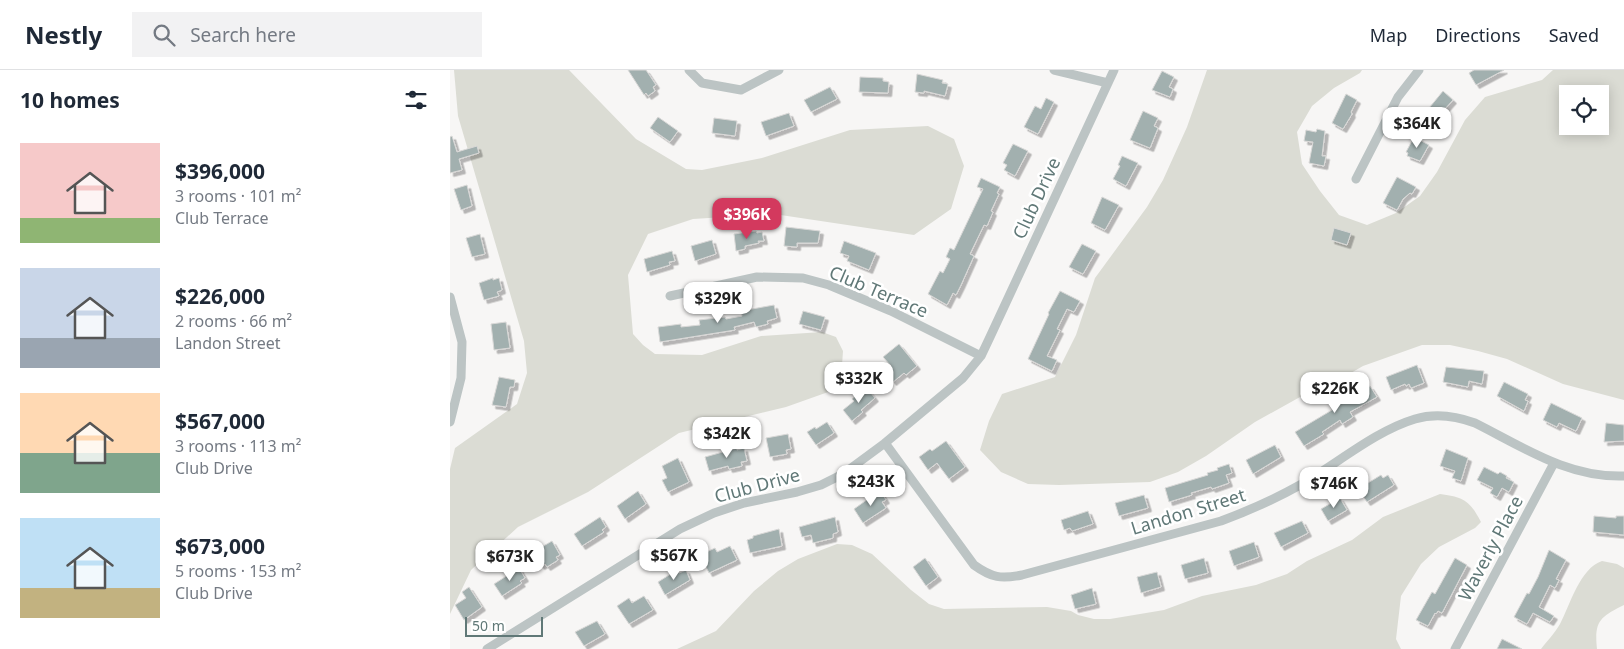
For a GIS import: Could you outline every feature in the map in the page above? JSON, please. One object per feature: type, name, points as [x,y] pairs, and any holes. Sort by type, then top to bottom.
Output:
[{"type":"street","points":[[689,70],[702,83],[741,90],[778,70]]},
{"type":"street","points":[[1054,70],[1108,83]]},
{"type":"street","name":"Club Drive","points":[[486,649],[680,529],[714,513],[744,503],[821,485],[843,474],[885,443],[963,378],[981,356],[1114,70]]},
{"type":"street","points":[[1356,179],[1398,97],[1419,70]]},
{"type":"street","name":"Club Terrace","points":[[670,296],[756,277],[803,278],[829,284],[891,311],[981,356]]},
{"type":"street","points":[[450,297],[462,342],[461,378],[450,422]]},
{"type":"street","name":"Landon Street","points":[[885,443],[974,566],[992,576],[1004,578],[1022,575],[1212,523],[1249,510],[1302,484],[1384,432],[1417,418],[1446,416],[1462,418],[1570,469],[1597,475],[1624,476]]},
{"type":"street","name":"Waverly Place","points":[[1455,649],[1554,463]]},
{"type":"shaded area","points":[[454,70],[569,70],[636,139],[686,169],[702,170],[762,158],[850,130],[928,126],[954,139],[964,166],[951,209],[914,235],[774,214],[693,219],[648,234],[628,275],[633,334],[643,345],[655,354],[702,355],[761,336],[822,332],[836,337],[843,351],[841,380],[831,391],[786,407],[679,433],[588,492],[518,527],[471,570],[450,614],[450,469],[455,448],[517,404],[527,373],[524,341],[458,116]]},
{"type":"shaded area","points":[[1207,70],[1362,70],[1334,88],[1312,106],[1297,132],[1302,164],[1320,191],[1339,215],[1367,225],[1396,213],[1420,196],[1437,172],[1465,120],[1485,97],[1542,80],[1553,70],[1624,70],[1624,400],[1563,384],[1507,359],[1478,351],[1450,345],[1422,345],[1363,366],[1337,381],[1309,392],[1255,422],[1206,456],[1178,472],[1150,482],[1059,485],[1028,484],[1001,472],[980,450],[989,421],[1002,394],[1055,377],[1076,335],[1095,278],[1147,207],[1163,180],[1187,127]]},
{"type":"shaded area","points":[[1440,494],[1465,501],[1470,505],[1481,522],[1475,528],[1439,547],[1421,564],[1401,596],[1396,639],[1401,649],[677,649],[716,631],[754,591],[778,571],[798,559],[837,544],[852,545],[872,554],[929,604],[944,609],[1047,607],[1071,611],[1094,619],[1110,619],[1164,610],[1202,596],[1256,585],[1287,574],[1307,561],[1352,540],[1383,517]]},
{"type":"shaded area","points":[[1602,561],[1617,564],[1624,568],[1624,605],[1609,613],[1600,621],[1596,640],[1597,649],[1541,649],[1560,624],[1582,579],[1594,565]]},
{"type":"building","points":[[628,70],[646,70],[656,85],[653,87],[655,91],[648,96],[646,93],[644,95]]},
{"type":"building","points":[[1474,70],[1504,70],[1476,85],[1469,73]]},
{"type":"building","points":[[1162,71],[1174,77],[1169,87],[1173,89],[1170,97],[1152,90]]},
{"type":"building","points":[[917,74],[943,80],[942,83],[948,84],[945,96],[924,91],[924,93],[915,92]]},
{"type":"building","points":[[860,77],[883,78],[883,81],[889,82],[888,93],[859,92]]},
{"type":"building","points":[[830,87],[837,99],[811,112],[804,100]]},
{"type":"building","points":[[1443,91],[1453,100],[1434,121],[1425,113]]},
{"type":"building","points":[[1346,94],[1357,100],[1351,112],[1352,114],[1343,129],[1332,123]]},
{"type":"building","points":[[1046,98],[1054,102],[1038,134],[1024,127],[1035,106],[1041,109]]},
{"type":"building","points":[[1143,111],[1158,118],[1154,126],[1158,128],[1150,148],[1130,140]]},
{"type":"building","points":[[789,113],[794,126],[766,136],[761,122]]},
{"type":"building","points":[[658,117],[678,131],[670,142],[650,128]]},
{"type":"building","points":[[714,118],[737,121],[735,136],[712,133]]},
{"type":"building","points":[[1317,129],[1325,131],[1322,156],[1326,156],[1324,166],[1309,163],[1313,142],[1304,141],[1306,130],[1316,132]]},
{"type":"building","points":[[452,136],[457,152],[477,146],[479,153],[459,159],[462,170],[450,173],[450,137]]},
{"type":"building","points":[[1414,137],[1429,145],[1420,161],[1407,156],[1408,153],[1406,152]]},
{"type":"building","points":[[1013,144],[1028,151],[1015,176],[1004,170],[1007,165],[1003,163]]},
{"type":"building","points":[[1122,156],[1138,163],[1126,186],[1113,179],[1120,166],[1118,165]]},
{"type":"building","points":[[1397,177],[1416,187],[1412,194],[1410,193],[1403,199],[1397,210],[1383,203]]},
{"type":"building","points":[[981,178],[1000,187],[997,193],[999,194],[991,211],[993,212],[987,226],[984,225],[970,254],[974,256],[961,285],[956,295],[953,293],[947,305],[928,294],[940,271],[943,273],[950,259],[946,257],[950,248],[954,250],[983,189],[977,187]]},
{"type":"building","points":[[467,185],[472,206],[461,210],[454,189]]},
{"type":"building","points":[[1102,197],[1119,205],[1105,230],[1091,223]]},
{"type":"building","points":[[786,227],[820,231],[818,243],[797,243],[797,247],[784,246]]},
{"type":"building","points":[[1334,228],[1351,233],[1347,245],[1331,240]]},
{"type":"building","points":[[756,231],[757,233],[762,232],[764,241],[758,241],[759,243],[745,246],[745,249],[736,251],[734,234]]},
{"type":"building","points":[[480,234],[485,254],[472,257],[466,238]]},
{"type":"building","points":[[712,240],[716,254],[695,261],[691,246]]},
{"type":"building","points":[[844,241],[876,253],[869,270],[847,261],[849,256],[840,253]]},
{"type":"building","points":[[1082,244],[1096,251],[1083,274],[1069,267]]},
{"type":"building","points":[[672,251],[675,261],[669,262],[670,265],[647,272],[644,259]]},
{"type":"building","points":[[493,278],[493,280],[499,278],[502,290],[497,292],[499,296],[484,300],[479,283]]},
{"type":"building","points":[[1060,291],[1080,301],[1074,312],[1067,309],[1057,329],[1060,330],[1047,356],[1057,360],[1052,371],[1028,359]]},
{"type":"building","points":[[774,305],[777,318],[767,321],[768,324],[756,327],[754,322],[734,327],[735,330],[660,342],[658,327],[681,324],[681,327],[700,325],[699,320],[725,317],[726,319],[742,316],[741,311]]},
{"type":"building","points":[[803,311],[825,317],[821,330],[799,324]]},
{"type":"building","points":[[506,322],[510,348],[494,350],[491,324]]},
{"type":"building","points":[[899,344],[917,366],[893,382],[885,372],[891,366],[883,357]]},
{"type":"building","points":[[1417,365],[1424,383],[1411,388],[1409,384],[1406,386],[1405,384],[1391,390],[1386,377]]},
{"type":"building","points":[[1446,367],[1484,371],[1482,384],[1469,381],[1468,387],[1443,382]]},
{"type":"building","points":[[499,377],[515,380],[514,387],[510,387],[506,407],[492,405]]},
{"type":"building","points":[[1504,382],[1528,394],[1525,400],[1528,401],[1524,411],[1497,396]]},
{"type":"building","points":[[1370,386],[1377,397],[1350,412],[1353,417],[1342,424],[1340,420],[1322,432],[1324,434],[1304,446],[1295,432],[1332,410],[1327,400],[1339,393],[1342,399]]},
{"type":"building","points":[[866,387],[875,398],[852,421],[843,410]]},
{"type":"building","points":[[1551,403],[1582,418],[1576,431],[1559,423],[1557,427],[1543,420]]},
{"type":"building","points":[[827,422],[834,433],[816,445],[807,432]]},
{"type":"building","points":[[1606,423],[1624,425],[1624,441],[1604,442]]},
{"type":"building","points":[[788,434],[791,449],[786,450],[787,454],[770,457],[766,438]]},
{"type":"building","points":[[946,441],[965,467],[949,479],[937,463],[928,470],[919,457]]},
{"type":"building","points":[[1275,445],[1281,457],[1253,474],[1246,460]]},
{"type":"building","points":[[737,448],[737,450],[744,448],[747,461],[741,462],[742,466],[729,469],[728,466],[709,471],[705,457]]},
{"type":"building","points":[[1446,449],[1468,458],[1461,481],[1452,478],[1455,471],[1440,466]]},
{"type":"building","points":[[678,458],[689,482],[668,492],[662,480],[667,478],[662,466]]},
{"type":"building","points":[[1229,464],[1232,473],[1226,475],[1229,483],[1191,493],[1192,495],[1169,502],[1165,488],[1208,475],[1207,473]]},
{"type":"building","points":[[1484,467],[1498,474],[1500,472],[1514,482],[1509,492],[1502,488],[1497,497],[1490,493],[1493,488],[1477,480]]},
{"type":"building","points":[[1381,475],[1383,478],[1388,475],[1394,485],[1367,502],[1358,489]]},
{"type":"building","points":[[638,491],[646,504],[625,519],[617,506]]},
{"type":"building","points":[[881,492],[886,500],[882,502],[886,508],[863,523],[854,509],[867,498]]},
{"type":"building","points":[[1144,495],[1148,508],[1119,516],[1115,503]]},
{"type":"building","points":[[1340,498],[1347,510],[1328,521],[1321,509]]},
{"type":"building","points":[[1088,511],[1093,524],[1072,531],[1070,528],[1064,530],[1061,520]]},
{"type":"building","points":[[1594,516],[1616,518],[1616,516],[1624,516],[1624,535],[1593,532]]},
{"type":"building","points":[[600,517],[606,527],[602,530],[604,532],[582,546],[574,534]]},
{"type":"building","points":[[835,517],[838,532],[833,534],[833,538],[813,543],[811,535],[802,537],[799,527]]},
{"type":"building","points":[[1302,521],[1308,533],[1281,547],[1274,533]]},
{"type":"building","points":[[779,529],[782,546],[750,553],[747,540],[753,538],[753,536]]},
{"type":"building","points":[[552,541],[560,555],[556,557],[558,560],[547,567],[545,564],[541,566],[529,548],[537,543],[540,548]]},
{"type":"building","points":[[1254,542],[1259,557],[1234,566],[1229,551]]},
{"type":"building","points":[[730,546],[737,560],[709,573],[700,555],[715,548],[717,552]]},
{"type":"building","points":[[1549,550],[1566,560],[1556,579],[1559,580],[1555,588],[1550,585],[1539,607],[1554,616],[1550,622],[1533,613],[1527,624],[1514,617],[1538,577]]},
{"type":"building","points":[[925,558],[938,577],[926,586],[913,567]]},
{"type":"building","points":[[1204,558],[1208,573],[1185,579],[1181,565]]},
{"type":"building","points":[[1455,558],[1467,565],[1442,613],[1438,611],[1435,613],[1428,626],[1416,620],[1432,592],[1435,594]]},
{"type":"building","points":[[519,568],[525,578],[520,581],[522,583],[502,596],[494,584]]},
{"type":"building","points":[[677,570],[679,573],[686,570],[690,580],[665,595],[658,582]]},
{"type":"building","points":[[1157,572],[1161,587],[1141,593],[1137,577]]},
{"type":"building","points":[[469,587],[482,607],[464,620],[455,605],[466,598],[462,592]]},
{"type":"building","points":[[1092,588],[1096,604],[1075,609],[1071,595]]},
{"type":"building","points":[[644,596],[653,610],[629,624],[617,606],[629,598],[632,603]]},
{"type":"building","points":[[597,621],[605,634],[584,646],[575,632]]},
{"type":"building","points":[[1502,639],[1522,649],[1497,649]]}]
